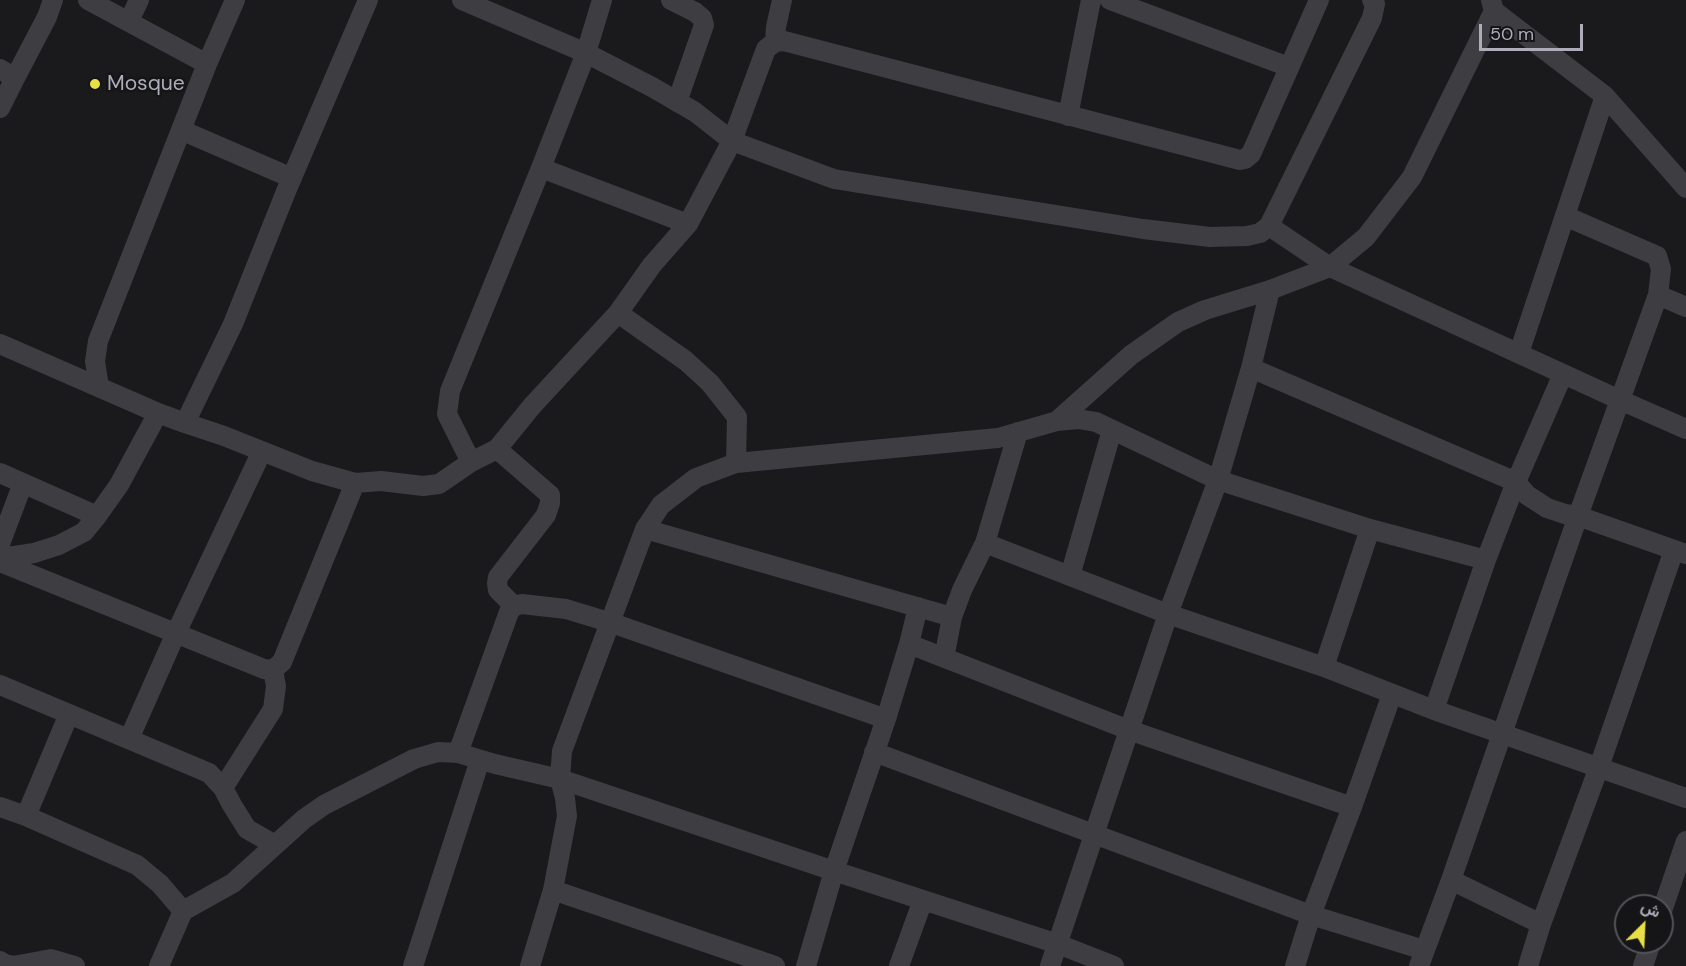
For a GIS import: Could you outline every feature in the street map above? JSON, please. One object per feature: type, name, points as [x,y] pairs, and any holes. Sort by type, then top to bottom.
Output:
[{"type":"street","points":[[0,108],[8,74],[47,17],[53,0]]},
{"type":"street","points":[[88,0],[207,64]]},
{"type":"street","points":[[129,21],[138,0]]},
{"type":"street","points":[[99,387],[95,361],[98,341],[207,64],[235,0]]},
{"type":"street","points":[[185,423],[233,324],[368,0]]},
{"type":"street","points":[[462,0],[586,54],[652,87],[695,112],[732,141],[834,179],[1143,229],[1210,237],[1247,236],[1260,233],[1269,226],[1372,18],[1375,4],[1372,0]]},
{"type":"street","points":[[471,462],[447,414],[450,391],[586,54],[602,0]]},
{"type":"street","points":[[775,42],[782,0]]},
{"type":"street","points":[[1068,116],[1091,0]]},
{"type":"street","points":[[1110,0],[1289,67]]},
{"type":"street","points":[[0,344],[158,413],[312,471],[355,483],[381,481],[423,486],[440,484],[471,462],[497,449],[532,406],[618,313],[652,265],[688,224],[732,141],[766,49],[775,42],[784,41],[1240,160],[1251,154],[1319,0]]},
{"type":"street","points":[[677,102],[704,25],[702,18],[684,3]]},
{"type":"street","points":[[1057,421],[1131,355],[1178,322],[1205,310],[1270,290],[1330,267],[1366,237],[1412,177],[1492,5],[1605,96],[1686,189]]},
{"type":"street","points":[[1519,354],[1605,96]]},
{"type":"street","points":[[182,130],[292,178]]},
{"type":"street","points":[[541,168],[688,224]]},
{"type":"street","points":[[874,752],[1422,958],[1658,295],[1661,268],[1657,256],[1565,216]]},
{"type":"street","points":[[1269,226],[1330,267],[1686,429]]},
{"type":"street","points":[[1050,966],[1168,614],[1218,480],[1251,368],[1270,290]]},
{"type":"street","points":[[1658,295],[1686,307]]},
{"type":"street","points":[[618,313],[686,361],[710,383],[737,417],[736,463]]},
{"type":"street","points":[[1251,368],[1516,482],[1527,495],[1547,508],[1578,516],[1680,552],[1541,924],[1528,966]]},
{"type":"street","points":[[1434,710],[1486,560],[1516,482],[1563,374]]},
{"type":"street","points":[[0,560],[59,545],[84,532],[119,485],[158,413]]},
{"type":"street","points":[[530,966],[553,890],[567,816],[560,779],[562,751],[612,623],[645,529],[661,505],[696,478],[736,463],[998,438],[1057,421],[1078,419],[1096,423],[1218,480],[1370,529],[1486,560]]},
{"type":"street","points":[[1070,576],[1112,430]]},
{"type":"street","points":[[944,658],[952,617],[962,590],[985,543],[1018,432]]},
{"type":"street","points":[[497,449],[550,495],[546,515],[498,577],[498,590],[514,606]]},
{"type":"street","points":[[129,740],[176,633],[262,451]]},
{"type":"street","points":[[0,473],[97,516]]},
{"type":"street","points":[[0,544],[23,483]]},
{"type":"street","points":[[0,560],[264,669],[273,670],[282,663],[355,483]]},
{"type":"street","points":[[645,529],[952,617]]},
{"type":"street","points":[[1324,667],[1370,529]]},
{"type":"street","points":[[985,543],[1168,614],[1324,667],[1434,710],[1686,798]]},
{"type":"street","points":[[458,753],[509,612],[514,606],[522,604],[566,609],[612,623],[886,719]]},
{"type":"street","points":[[806,966],[834,871],[886,719],[918,607]]},
{"type":"street","points":[[909,644],[1129,730],[1352,807]]},
{"type":"street","points":[[223,788],[273,709],[276,686],[273,670]]},
{"type":"street","points":[[0,685],[209,773],[223,788],[247,829],[275,846]]},
{"type":"street","points":[[1295,966],[1311,915],[1392,694]]},
{"type":"street","points":[[26,816],[69,714]]},
{"type":"street","points":[[159,966],[183,911],[233,883],[304,819],[324,805],[414,759],[438,752],[458,753],[560,779],[1058,944],[1114,966]]},
{"type":"street","points":[[413,966],[480,760]]},
{"type":"street","points":[[0,807],[26,816],[137,865],[160,884],[183,911]]},
{"type":"street","points":[[1668,894],[1686,841]]},
{"type":"street","points":[[1451,880],[1541,924]]},
{"type":"street","points":[[553,890],[775,966]]},
{"type":"street","points":[[899,966],[922,900]]},
{"type":"street","points":[[0,961],[13,966],[51,959],[75,966]]},
{"type":"place","name":"Mosque","points":[[95,84]]}]
